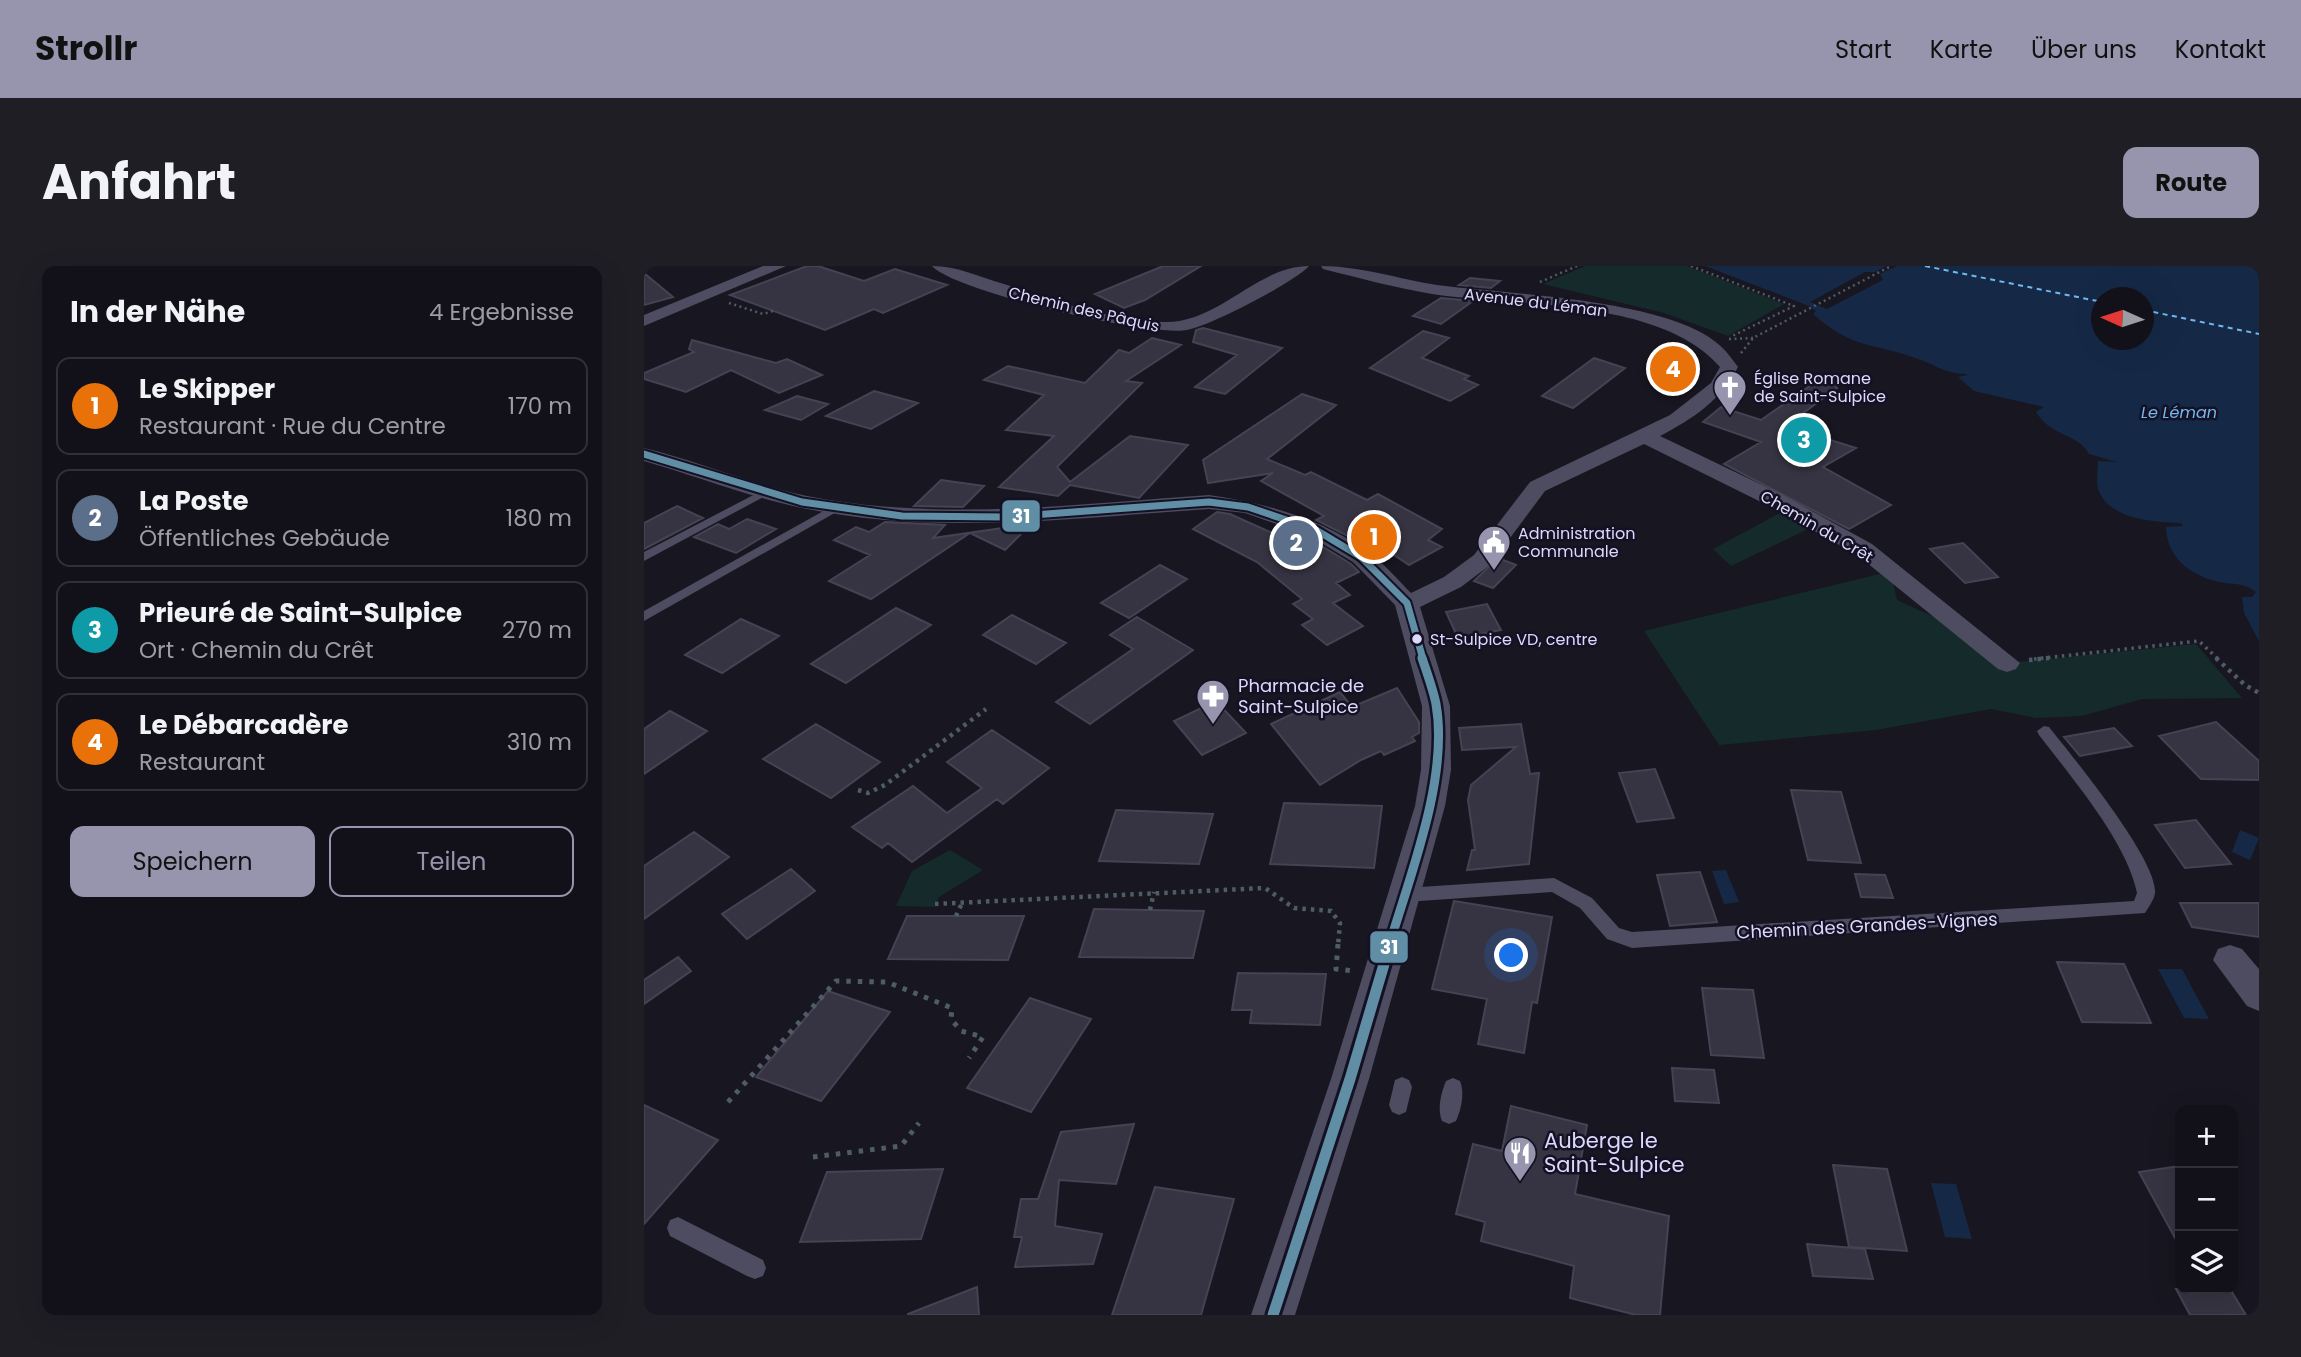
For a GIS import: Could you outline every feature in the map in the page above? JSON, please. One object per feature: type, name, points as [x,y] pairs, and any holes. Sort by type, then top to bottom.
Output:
[{"type":"street","points":[[644,321],[778,266]]},
{"type":"street","name":"Chemin des Pâquis","points":[[940,266],[996,289],[1158,327],[1188,325],[1200,320],[1301,266]]},
{"type":"street","name":"Avenue du Léman","points":[[1329,266],[1433,289],[1633,314],[1682,330],[1714,348],[1729,367]]},
{"type":"street","points":[[1407,603],[1456,583],[1491,550],[1532,491],[1548,480],[1646,437],[1713,392],[1729,367]]},
{"type":"street","name":"Chemin du Crêt","points":[[1646,437],[1772,498],[1864,549],[2007,663]]},
{"type":"street","points":[[644,454],[765,492],[835,508],[898,515],[969,518],[1147,504],[1224,502],[1272,513],[1337,541],[1376,570],[1407,603],[1436,706],[1438,730],[1430,806],[1405,895],[1273,1315]]},
{"type":"street","points":[[2230,960],[2259,995]]},
{"type":"lane","points":[[644,557],[765,492]]},
{"type":"lane","points":[[644,617],[835,508]]},
{"type":"lane","name":"Chemin des Grandes-Vignes","points":[[1405,895],[1554,885],[1586,903],[1613,934],[1632,940],[2139,908],[2146,893],[2141,871],[2087,788],[2044,731]]},
{"type":"lane","points":[[1448,1114],[1453,1088]]},
{"type":"lane","points":[[678,1228],[755,1268]]},
{"type":"path","points":[[1691,266],[1794,306],[1727,339]]},
{"type":"path","points":[[1729,367],[1753,338],[1779,327],[1891,266]]},
{"type":"path","points":[[1765,322],[1779,327]]},
{"type":"path","points":[[2007,663],[2199,640],[2245,685],[2259,692]]},
{"type":"path","points":[[858,790],[868,793],[885,785],[986,709]]},
{"type":"path","points":[[935,904],[1265,888],[1294,908],[1331,911],[1340,923],[1336,968],[1366,972]]},
{"type":"path","points":[[1150,910],[1154,892]]},
{"type":"path","points":[[956,916],[962,902]]},
{"type":"path","points":[[728,1102],[836,981],[887,982],[952,1008],[951,1019],[961,1031],[983,1037],[969,1058]]},
{"type":"path","points":[[813,1157],[901,1146],[919,1123]]},
{"type":"green space","points":[[1585,266],[1687,266],[1784,304],[1728,336],[1664,313],[1543,284]]},
{"type":"green space","points":[[1780,513],[1808,529],[1731,566],[1713,549]]},
{"type":"green space","points":[[1884,573],[1892,579],[1897,600],[1947,623],[2007,663],[2196,644],[2242,698],[2142,699],[2082,716],[2036,718],[1991,709],[1876,730],[1719,745],[1644,631]]},
{"type":"green space","points":[[950,850],[983,870],[939,897],[934,907],[896,906],[912,871]]},
{"type":"water","name":"Le Léman","points":[[1705,266],[1886,266],[1875,272],[1865,272],[1810,302],[1827,309],[1883,280],[1880,274],[1897,266],[2259,266],[2259,641],[2244,613],[2242,597],[2252,597],[2256,592],[2243,585],[2208,579],[2182,564],[2171,548],[2166,527],[2183,526],[2181,523],[2146,520],[2112,507],[2098,489],[2098,461],[2117,462],[2089,454],[2078,442],[2049,427],[2036,412],[2044,407],[1974,391],[1958,377],[1968,375],[1947,371],[1905,354],[1853,340],[1828,326],[1813,314],[1816,311]]},
{"type":"water","points":[[2240,830],[2259,838],[2250,860],[2232,852]]},
{"type":"water","points":[[1726,870],[1739,902],[1724,904],[1712,871]]},
{"type":"water","points":[[2158,969],[2182,969],[2209,1019],[2184,1018]]},
{"type":"water","points":[[1931,1183],[1956,1184],[1972,1239],[1945,1237]]},
{"type":"building","points":[[807,266],[818,266],[864,281],[895,269],[947,285],[883,313],[874,309],[825,330],[730,295]]},
{"type":"building","points":[[1163,266],[1201,266],[1145,300],[1124,308],[1095,294]]},
{"type":"building","points":[[644,273],[673,297],[644,305]]},
{"type":"building","points":[[1470,278],[1500,281],[1491,288],[1459,285]]},
{"type":"building","points":[[1441,298],[1473,301],[1441,324],[1413,316]]},
{"type":"building","points":[[1203,328],[1282,348],[1225,394],[1195,387],[1237,355],[1193,342],[1196,330]]},
{"type":"building","points":[[1423,331],[1449,338],[1422,358],[1469,376],[1464,379],[1478,385],[1450,401],[1370,368]]},
{"type":"building","points":[[1152,338],[1181,345],[1126,381],[1142,383],[1057,467],[1070,482],[1130,436],[1188,445],[1139,498],[1070,485],[1058,496],[999,487],[1054,436],[1006,430],[1044,395],[984,380],[1008,366],[1085,383],[1119,350],[1129,353]]},
{"type":"building","points":[[692,340],[776,363],[787,359],[822,375],[779,393],[731,370],[686,392],[644,379],[644,373],[694,352],[689,349]]},
{"type":"building","points":[[1594,358],[1625,368],[1573,408],[1542,396]]},
{"type":"building","points":[[1827,374],[1837,388],[1786,426],[1856,448],[1823,467],[1891,505],[1849,529],[1724,464],[1761,442],[1703,422],[1721,407],[1761,420]]},
{"type":"building","points":[[874,391],[918,403],[871,429],[826,416]]},
{"type":"building","points":[[1302,394],[1336,405],[1267,459],[1305,475],[1311,472],[1367,500],[1378,494],[1442,529],[1428,540],[1442,547],[1409,565],[1394,555],[1383,560],[1350,537],[1316,520],[1324,516],[1261,481],[1273,473],[1208,483],[1203,460]]},
{"type":"building","points":[[797,396],[828,404],[801,420],[765,410]]},
{"type":"building","points":[[941,480],[984,486],[963,507],[914,506]]},
{"type":"building","points":[[677,506],[703,518],[644,549],[644,523]]},
{"type":"building","points":[[1217,512],[1230,514],[1281,537],[1291,532],[1307,537],[1351,564],[1359,572],[1336,583],[1350,595],[1333,603],[1363,626],[1327,645],[1302,625],[1313,619],[1293,604],[1302,599],[1257,562],[1193,529]]},
{"type":"building","points":[[747,519],[776,529],[736,553],[694,537],[718,524],[729,529]]},
{"type":"building","points":[[885,522],[945,525],[933,538],[1031,524],[1005,550],[970,533],[871,599],[829,581],[870,555],[834,540],[856,527],[869,532]]},
{"type":"building","points":[[1963,543],[1998,577],[1965,583],[1930,549]]},
{"type":"building","name":"Administration Communale","points":[[1498,558],[1516,565],[1493,588],[1474,581]]},
{"type":"building","points":[[1160,565],[1187,579],[1129,618],[1101,603]]},
{"type":"building","points":[[1487,604],[1501,630],[1458,638],[1446,612]]},
{"type":"building","points":[[896,608],[931,625],[846,683],[811,664]]},
{"type":"building","points":[[1012,615],[1066,643],[1036,664],[983,635]]},
{"type":"building","points":[[1137,617],[1193,650],[1090,724],[1056,702],[1133,649],[1110,635]]},
{"type":"building","points":[[741,619],[779,636],[722,673],[685,655]]},
{"type":"building","points":[[1397,688],[1419,722],[1419,733],[1412,737],[1415,741],[1384,755],[1381,751],[1361,760],[1320,785],[1271,724],[1340,692],[1352,707]]},
{"type":"building","points":[[1216,701],[1246,733],[1202,755],[1174,721]]},
{"type":"building","points":[[670,711],[707,731],[644,774],[644,729]]},
{"type":"building","points":[[2216,722],[2259,761],[2259,780],[2201,779],[2159,736]]},
{"type":"building","points":[[816,724],[880,762],[831,798],[763,759]]},
{"type":"building","points":[[1521,724],[1530,774],[1539,773],[1529,864],[1467,870],[1472,850],[1475,850],[1468,800],[1471,785],[1516,747],[1462,750],[1459,728]]},
{"type":"building","points":[[2114,728],[2132,746],[2080,756],[2064,737]]},
{"type":"building","points":[[992,730],[1049,768],[1003,804],[997,799],[912,862],[888,843],[882,848],[852,827],[913,786],[947,813],[982,788],[947,762]]},
{"type":"building","points":[[1655,769],[1674,818],[1637,822],[1619,773]]},
{"type":"building","points":[[1791,790],[1841,792],[1861,863],[1808,860]]},
{"type":"building","points":[[1284,803],[1382,806],[1374,868],[1270,864]]},
{"type":"building","points":[[1116,810],[1213,814],[1199,864],[1099,861]]},
{"type":"building","points":[[2196,820],[2231,864],[2185,868],[2155,825]]},
{"type":"building","points":[[694,832],[729,857],[644,919],[644,866]]},
{"type":"building","points":[[791,869],[815,891],[747,939],[722,914]]},
{"type":"building","points":[[1700,872],[1717,922],[1670,926],[1657,875]]},
{"type":"building","points":[[1855,874],[1885,875],[1893,898],[1861,897]]},
{"type":"building","points":[[1454,901],[1552,917],[1537,1003],[1532,1002],[1524,1053],[1478,1044],[1487,999],[1432,989]]},
{"type":"building","points":[[2180,903],[2259,903],[2259,937],[2192,927]]},
{"type":"building","points":[[1094,909],[1204,911],[1193,958],[1079,957]]},
{"type":"building","points":[[907,916],[1024,916],[1008,960],[888,959]]},
{"type":"building","points":[[678,957],[691,971],[644,1004],[644,980]]},
{"type":"building","points":[[2057,962],[2124,964],[2151,1023],[2082,1022]]},
{"type":"building","points":[[1238,973],[1326,974],[1320,1025],[1250,1023],[1252,1010],[1232,1010]]},
{"type":"building","points":[[1702,988],[1753,990],[1764,1058],[1711,1055]]},
{"type":"building","points":[[828,991],[890,1012],[821,1101],[756,1077]]},
{"type":"building","points":[[1030,998],[1091,1019],[1031,1112],[967,1088]]},
{"type":"building","points":[[1672,1068],[1714,1070],[1719,1103],[1675,1101]]},
{"type":"building","points":[[644,1105],[718,1140],[644,1224]]},
{"type":"building","points":[[1511,1106],[1587,1125],[1575,1194],[1669,1216],[1660,1315],[1636,1315],[1570,1298],[1574,1266],[1481,1241],[1485,1222],[1456,1214],[1473,1144],[1502,1151]]},
{"type":"building","points":[[1134,1124],[1116,1184],[1059,1180],[1055,1226],[1102,1234],[1093,1264],[1015,1267],[1022,1237],[1014,1237],[1021,1199],[1038,1199],[1061,1132]]},
{"type":"building","points":[[1833,1165],[1887,1169],[1907,1251],[1849,1247]]},
{"type":"building","points":[[2175,1167],[2175,1238],[2139,1172]]},
{"type":"building","points":[[943,1169],[921,1239],[800,1242],[827,1172]]},
{"type":"building","points":[[1155,1187],[1234,1199],[1201,1315],[1112,1315]]},
{"type":"building","points":[[1807,1244],[1865,1249],[1873,1279],[1813,1276]]},
{"type":"building","points":[[977,1287],[979,1315],[908,1315],[908,1314]]},
{"type":"building","points":[[2179,1294],[2233,1294],[2246,1315],[2190,1315]]},
{"type":"ferry route","points":[[1925,266],[2091,300]]},
{"type":"ferry route","points":[[2154,312],[2259,334]]},
{"type":"transit line","name":"31","points":[[644,454],[802,502],[851,511],[902,516],[1005,517],[1209,502],[1248,507],[1316,530],[1361,557],[1407,603],[1436,706],[1436,770],[1430,806],[1350,1079],[1273,1315]]},
{"type":"place","name":"Le Débarcadère","points":[[1673,369]]},
{"type":"place","name":"Église Romane de Saint-Sulpice","points":[[1730,417]]},
{"type":"place","name":"Prieuré de Saint-Sulpice","points":[[1804,440]]},
{"type":"place","name":"Le Skipper","points":[[1374,537]]},
{"type":"place","name":"La Poste","points":[[1296,543]]},
{"type":"place","name":"Administration Communale","points":[[1494,572]]},
{"type":"place","name":"St-Sulpice VD, centre","points":[[1417,639]]},
{"type":"place","name":"Pharmacie de Saint-Sulpice","points":[[1213,726]]},
{"type":"place","name":"Auberge le Saint-Sulpice","points":[[1520,1183]]}]
